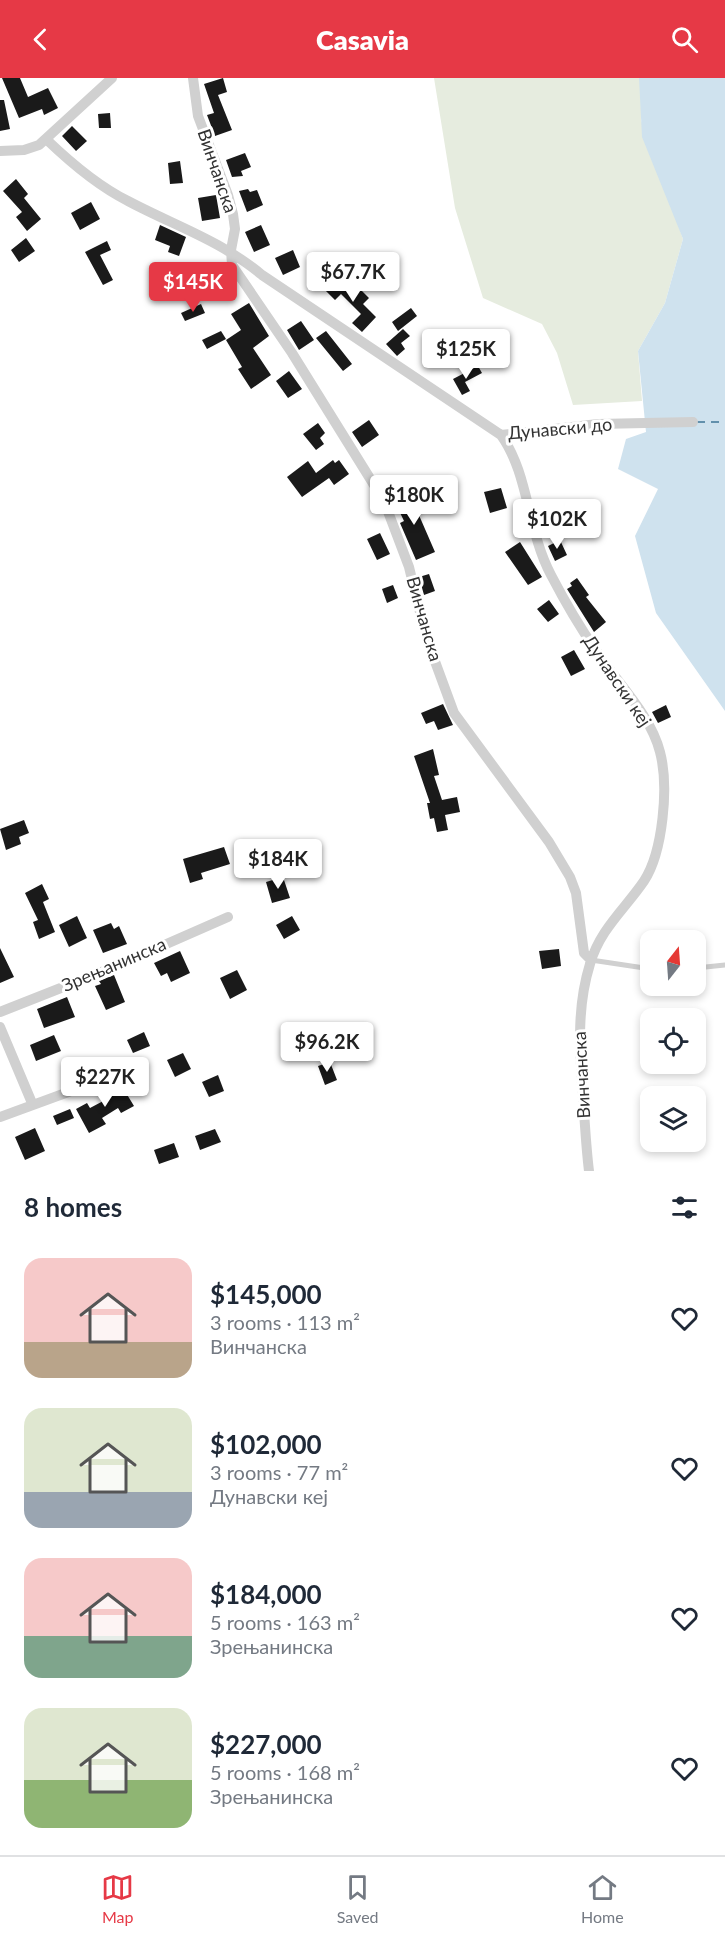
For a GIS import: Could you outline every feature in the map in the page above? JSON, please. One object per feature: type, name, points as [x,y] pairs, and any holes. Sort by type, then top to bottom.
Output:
[{"type":"street","points":[[0,151],[28,149],[47,140],[112,78]]},
{"type":"street","name":"Винчанска","points":[[192,78],[198,116],[228,195],[235,229],[230,258],[235,271],[292,353],[384,501],[409,567],[426,637],[454,713],[549,842],[570,877],[576,893],[584,953],[591,960],[579,1015],[589,1171]]},
{"type":"street","name":"Дунавски до","points":[[47,140],[67,159],[111,192],[231,250],[262,275],[501,435],[598,424],[693,422]]},
{"type":"street","name":"Дунавски кеј","points":[[501,435],[516,464],[534,536],[543,561],[595,650],[640,711],[661,754],[663,801],[654,857],[645,879],[613,918],[591,960]]},
{"type":"street","name":"Зрењанинска","points":[[0,1012],[114,967],[228,917]]},
{"type":"street","points":[[0,1027],[32,1103]]},
{"type":"street","points":[[0,1117],[32,1103],[130,1069]]},
{"type":"lane","points":[[591,960],[640,967]]},
{"type":"lane","points":[[706,967],[725,965]]},
{"type":"shaded area","points":[[434,78],[641,78],[641,120],[683,239],[665,303],[638,351],[642,401],[573,405],[557,353],[542,324],[483,298],[455,208]]},
{"type":"water","points":[[639,78],[725,78],[725,711],[656,613],[635,536],[658,489],[618,469],[626,439],[646,432],[638,351],[665,303],[683,239],[642,137]]},
{"type":"building","points":[[2,78],[20,78],[28,97],[48,88],[58,108],[44,115],[42,109],[19,118]]},
{"type":"building","points":[[223,78],[227,92],[218,95],[232,130],[215,136],[207,115],[214,113],[204,84]]},
{"type":"building","points":[[0,100],[4,100],[10,129],[0,131]]},
{"type":"building","points":[[110,113],[111,128],[99,128],[98,114]]},
{"type":"building","points":[[72,126],[87,141],[76,151],[62,136]]},
{"type":"building","points":[[245,153],[251,167],[241,171],[243,176],[232,177],[226,160]]},
{"type":"building","points":[[180,161],[183,183],[170,184],[168,163]]},
{"type":"building","points":[[16,179],[28,194],[24,198],[41,219],[27,231],[16,217],[22,212],[3,191]]},
{"type":"building","points":[[248,189],[250,192],[257,190],[263,205],[247,212],[239,191]]},
{"type":"building","points":[[216,195],[220,218],[202,221],[198,198]]},
{"type":"building","points":[[91,202],[100,219],[80,230],[71,213]]},
{"type":"building","points":[[160,225],[186,237],[179,256],[168,252],[170,246],[155,240]]},
{"type":"building","points":[[261,225],[270,245],[254,252],[245,232]]},
{"type":"building","points":[[26,238],[35,251],[19,262],[11,250]]},
{"type":"building","points":[[107,241],[111,250],[100,255],[113,280],[103,285],[85,252]]},
{"type":"building","points":[[293,250],[300,267],[283,275],[275,258]]},
{"type":"building","points":[[337,277],[354,294],[359,288],[369,298],[363,304],[376,317],[362,332],[352,323],[361,314],[341,294],[335,300],[325,290]]},
{"type":"building","points":[[214,285],[235,285],[235,295],[220,295]]},
{"type":"building","points":[[249,303],[269,336],[253,348],[271,375],[251,389],[238,369],[242,367],[226,340],[241,330],[231,314]]},
{"type":"building","points":[[201,304],[205,313],[185,321],[181,313]]},
{"type":"building","points":[[411,308],[417,316],[398,331],[392,322]]},
{"type":"building","points":[[301,321],[314,340],[299,350],[287,330]]},
{"type":"building","points":[[403,329],[410,336],[401,343],[405,349],[397,356],[386,344]]},
{"type":"building","points":[[221,331],[226,339],[207,349],[202,340]]},
{"type":"building","points":[[326,331],[352,364],[343,371],[316,338]]},
{"type":"building","points":[[440,347],[469,347],[469,367],[438,366]]},
{"type":"building","points":[[478,366],[482,373],[465,382],[470,391],[462,395],[453,379]]},
{"type":"building","points":[[289,371],[302,389],[288,398],[276,381]]},
{"type":"building","points":[[369,420],[379,435],[362,447],[352,432]]},
{"type":"building","points":[[318,423],[325,433],[320,438],[324,444],[316,450],[303,434]]},
{"type":"building","points":[[333,460],[335,463],[339,460],[349,474],[334,485],[329,478],[302,497],[287,477],[308,461],[316,473]]},
{"type":"building","points":[[501,488],[507,508],[490,513],[484,492]]},
{"type":"building","points":[[412,490],[418,504],[415,506],[435,552],[416,560],[400,523],[404,521],[393,498]]},
{"type":"building","points":[[380,533],[390,554],[377,560],[367,539]]},
{"type":"building","points":[[560,540],[567,555],[555,561],[548,546]]},
{"type":"building","points":[[520,542],[542,577],[528,585],[505,552]]},
{"type":"building","points":[[429,574],[435,591],[424,595],[419,577]]},
{"type":"building","points":[[577,578],[589,595],[586,597],[606,622],[594,632],[567,589],[572,586],[570,583]]},
{"type":"building","points":[[393,585],[398,598],[387,603],[382,589]]},
{"type":"building","points":[[549,600],[559,614],[548,622],[537,609]]},
{"type":"building","points":[[574,650],[585,669],[571,676],[561,657]]},
{"type":"building","points":[[443,704],[453,725],[438,730],[434,721],[426,724],[421,713]]},
{"type":"building","points":[[666,705],[671,717],[658,723],[652,712]]},
{"type":"building","points":[[433,749],[439,775],[434,776],[442,800],[457,797],[460,812],[445,815],[448,830],[437,832],[434,818],[430,819],[427,803],[430,803],[414,756]]},
{"type":"building","points":[[24,820],[29,833],[19,837],[21,844],[6,850],[0,829]]},
{"type":"building","points":[[224,847],[230,864],[201,873],[203,879],[190,883],[183,859]]},
{"type":"building","points":[[283,877],[290,898],[272,903],[266,882]]},
{"type":"building","points":[[42,884],[49,899],[43,902],[55,932],[39,939],[33,922],[38,920],[25,893]]},
{"type":"building","points":[[77,916],[87,938],[69,947],[59,925]]},
{"type":"building","points":[[292,916],[300,930],[284,939],[276,925]]},
{"type":"building","points":[[111,923],[114,929],[119,926],[127,944],[103,953],[93,930]]},
{"type":"building","points":[[0,948],[14,977],[0,983]]},
{"type":"building","points":[[559,949],[561,966],[542,969],[539,951]]},
{"type":"building","points":[[180,951],[190,973],[171,982],[167,973],[161,976],[154,963]]},
{"type":"building","points":[[237,970],[247,990],[230,999],[220,978]]},
{"type":"building","points":[[114,975],[125,1002],[106,1010],[95,986],[101,984],[99,981]]},
{"type":"building","points":[[67,997],[75,1017],[44,1028],[37,1009]]},
{"type":"building","points":[[144,1032],[150,1046],[133,1053],[127,1040]]},
{"type":"building","points":[[54,1035],[61,1051],[36,1061],[30,1045]]},
{"type":"building","points":[[183,1053],[191,1069],[175,1077],[167,1060]]},
{"type":"building","points":[[330,1062],[337,1080],[325,1085],[318,1066]]},
{"type":"building","points":[[218,1075],[224,1091],[209,1097],[202,1082]]},
{"type":"building","points":[[120,1083],[134,1106],[121,1113],[118,1108],[102,1118],[106,1124],[89,1133],[76,1109],[87,1103],[90,1108],[107,1099],[103,1093]]},
{"type":"building","points":[[70,1109],[74,1118],[57,1125],[53,1116]]},
{"type":"building","points":[[35,1128],[45,1151],[25,1160],[15,1137]]},
{"type":"building","points":[[215,1129],[221,1142],[200,1150],[195,1136]]},
{"type":"building","points":[[174,1143],[179,1157],[159,1164],[154,1150]]},
{"type":"ferry route","points":[[697,422],[725,422]]}]
